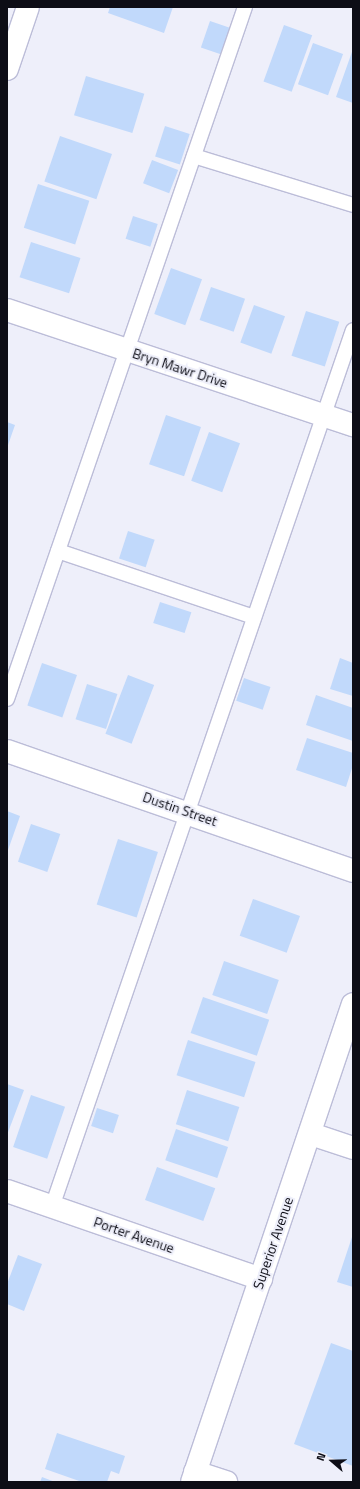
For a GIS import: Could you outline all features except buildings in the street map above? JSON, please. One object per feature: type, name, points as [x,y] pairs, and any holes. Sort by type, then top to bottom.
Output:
[{"type":"street","points":[[7,69],[28,7]]},
{"type":"street","name":"Bryn Mawr Drive","points":[[7,310],[353,425]]},
{"type":"street","name":"Dustin Street","points":[[7,750],[186,811],[353,871]]},
{"type":"street","name":"Superior Avenue","points":[[194,1477],[311,1134],[353,1004]]},
{"type":"street","points":[[311,1134],[353,1148]]},
{"type":"street","name":"Porter Avenue","points":[[7,1191],[261,1278]]},
{"type":"street","points":[[194,1477],[226,1482]]},
{"type":"lane","points":[[7,699],[245,7]]},
{"type":"lane","points":[[194,156],[353,205]]},
{"type":"lane","points":[[52,1207],[186,811],[325,415],[353,330]]},
{"type":"lane","points":[[58,551],[254,617]]}]
